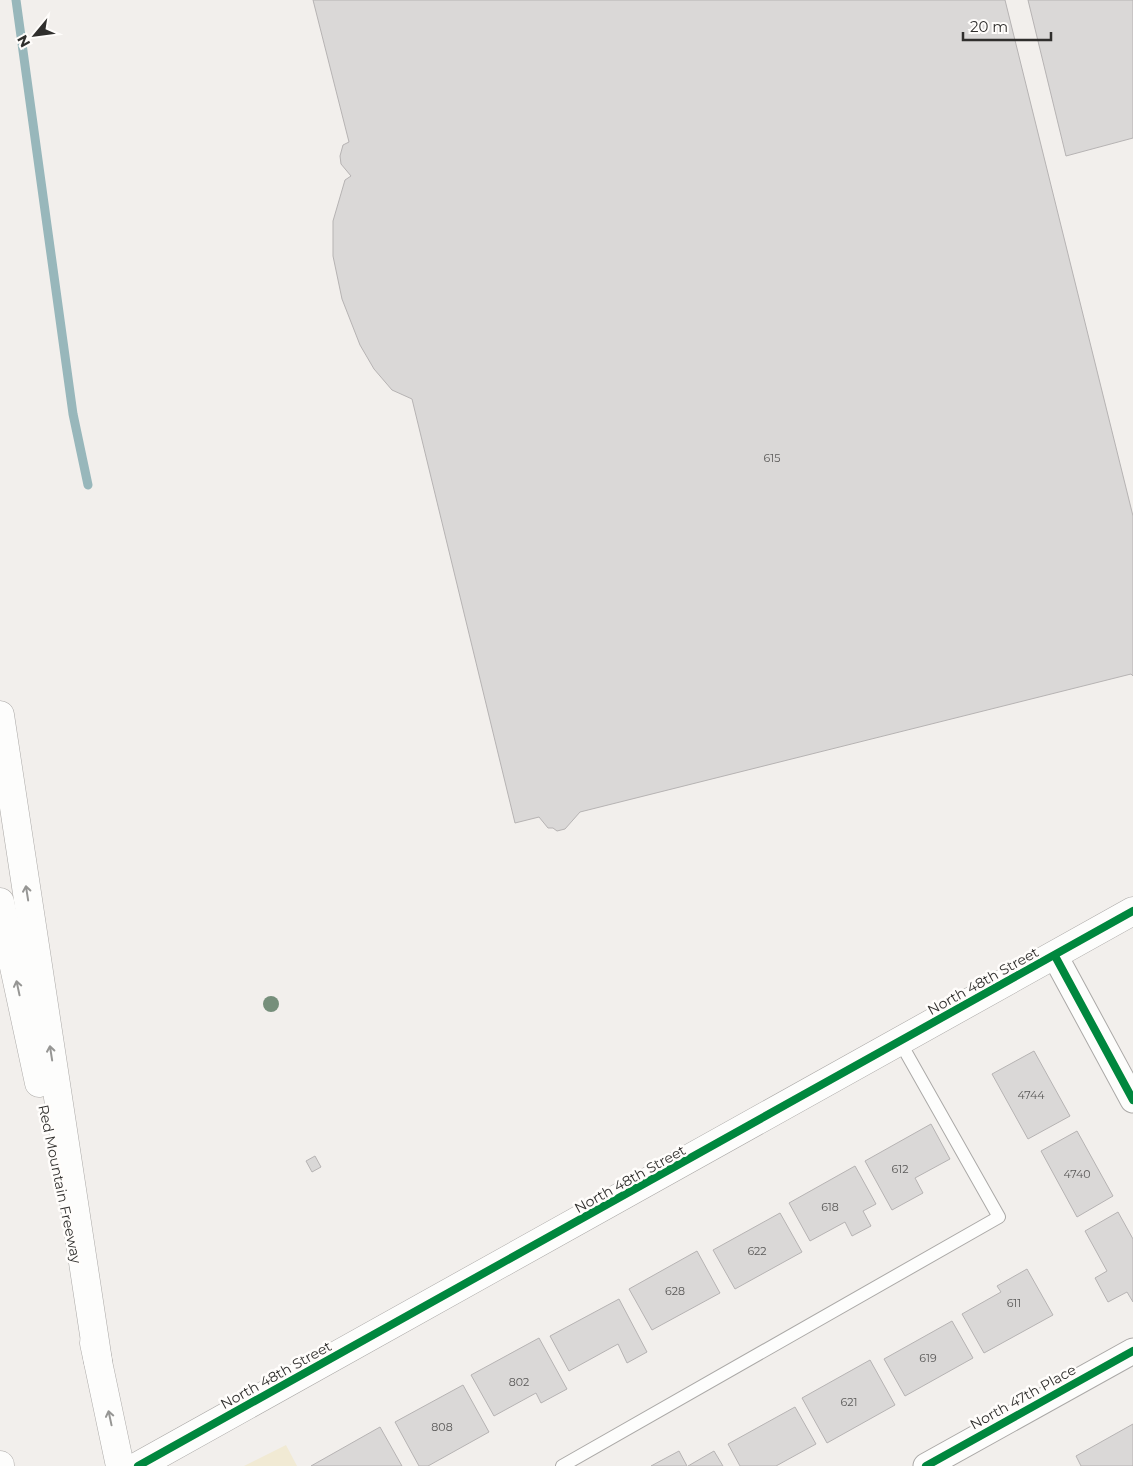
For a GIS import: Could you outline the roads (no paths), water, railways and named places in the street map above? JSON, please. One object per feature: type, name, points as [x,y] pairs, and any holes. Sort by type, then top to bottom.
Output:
[{"type":"main road","points":[[0,715],[98,1361]]},
{"type":"main road","name":"Red Mountain Freeway","points":[[0,902],[120,1466]]},
{"type":"main road","name":"North 48th Street","points":[[138,1466],[1133,911]]},
{"type":"street","points":[[1055,956],[1133,1100]]},
{"type":"street","name":"North 47th Place","points":[[926,1466],[1133,1351]]},
{"type":"lane","points":[[562,1466],[998,1217],[900,1042]]},
{"type":"waterway","points":[[16,0],[73,414],[88,485]]}]
